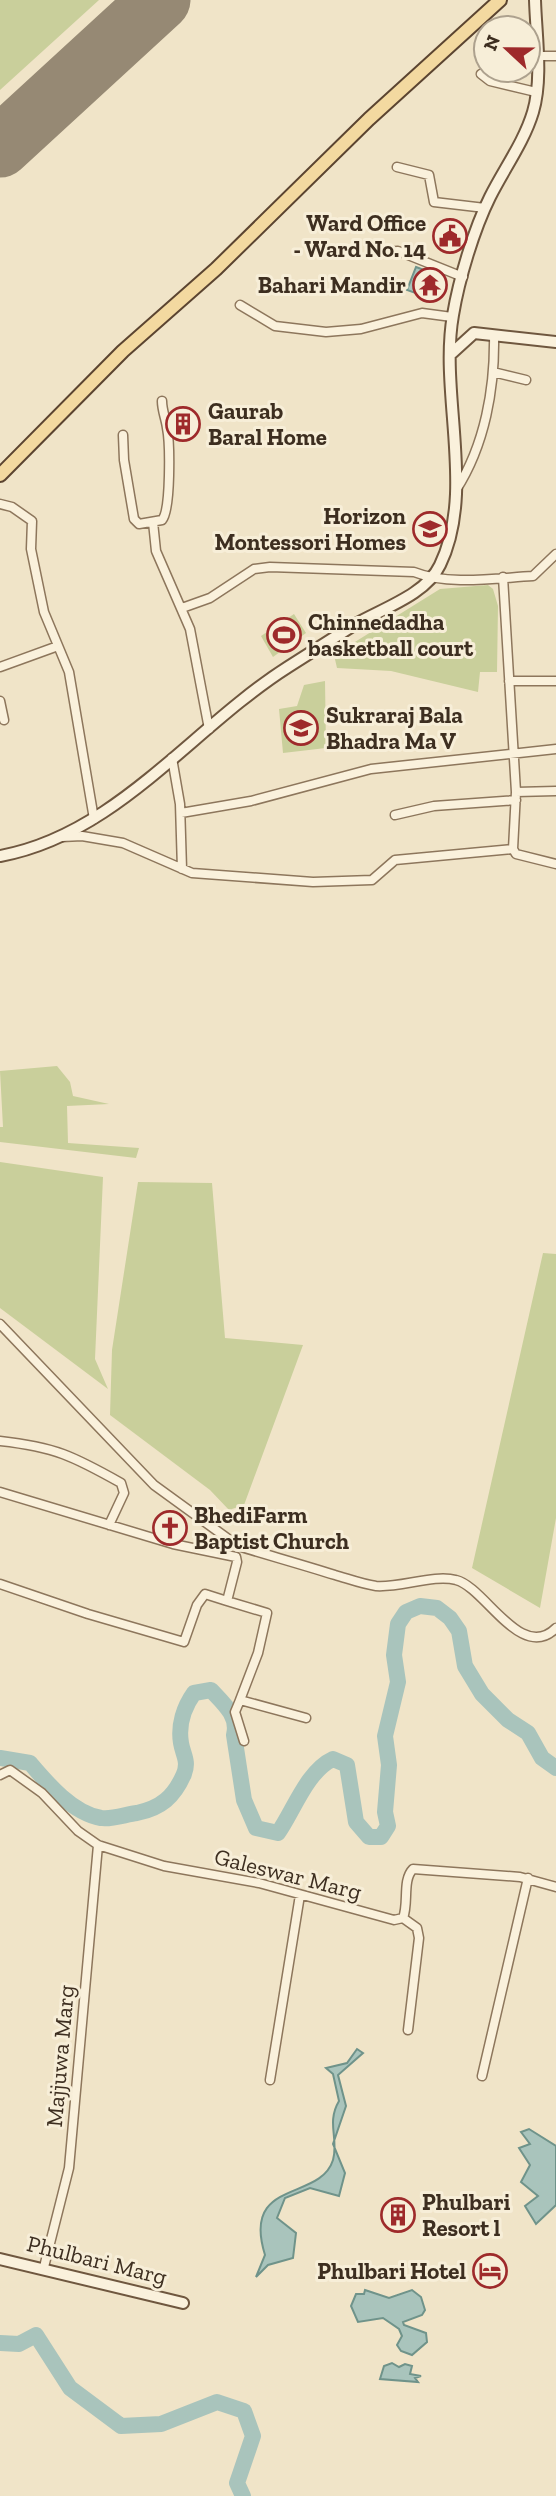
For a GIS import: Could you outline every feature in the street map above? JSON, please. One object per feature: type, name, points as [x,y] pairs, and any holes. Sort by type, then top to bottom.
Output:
[{"type":"main road","points":[[0,475],[123,351],[216,269],[369,119],[500,0]]},
{"type":"street","points":[[503,84],[536,92]]},
{"type":"street","points":[[0,856],[32,850],[94,819],[281,672],[431,579],[447,548],[454,492],[452,317],[485,208],[526,131],[533,111],[536,84]]},
{"type":"street","points":[[397,167],[429,175],[433,202],[485,208]]},
{"type":"street","points":[[384,252],[398,251],[463,278]]},
{"type":"street","points":[[240,305],[275,326],[326,332],[361,329],[422,313],[452,317]]},
{"type":"street","points":[[452,353],[474,333],[556,342]]},
{"type":"street","points":[[454,492],[465,475],[481,435],[493,372],[494,335]]},
{"type":"street","points":[[493,372],[526,380]]},
{"type":"street","points":[[124,435],[124,460],[134,519],[139,524],[153,522],[166,515],[168,504],[168,430],[162,401]]},
{"type":"street","points":[[0,504],[32,521],[31,549],[44,612],[69,672],[94,819]]},
{"type":"street","points":[[153,522],[156,551],[190,629],[209,729]]},
{"type":"street","points":[[182,608],[210,598],[254,569],[270,567],[414,572],[431,579],[533,576],[556,554]]},
{"type":"street","points":[[503,577],[516,796],[513,849],[516,854],[556,864]]},
{"type":"street","points":[[0,667],[58,646]]},
{"type":"street","points":[[509,681],[556,681]]},
{"type":"street","points":[[0,698],[4,720]]},
{"type":"street","points":[[181,813],[251,800],[371,769],[556,749]]},
{"type":"street","points":[[172,758],[181,813],[182,869]]},
{"type":"street","points":[[395,815],[434,806],[556,791]]},
{"type":"street","points":[[61,837],[82,836],[123,843],[192,873],[313,882],[372,880],[395,860],[513,849]]},
{"type":"street","points":[[0,1324],[154,1485],[224,1539],[238,1546],[369,1585],[455,1579],[473,1588],[502,1619],[520,1632],[542,1635],[556,1628]]},
{"type":"street","points":[[0,1441],[41,1445],[90,1464],[121,1483],[124,1493],[109,1525]]},
{"type":"street","points":[[0,1492],[173,1544],[236,1557],[227,1601]]},
{"type":"street","points":[[0,1584],[184,1642],[197,1605],[205,1594],[267,1613],[258,1653],[235,1712],[244,1741]]},
{"type":"street","points":[[240,1700],[306,1718]]},
{"type":"street","name":"Galeswar Marg","points":[[0,1774],[10,1770],[42,1793],[78,1831],[98,1845],[164,1866],[258,1883],[394,1920],[403,1918]]},
{"type":"street","name":"Majjuwa Marg","points":[[44,2267],[69,2168],[98,1845]]},
{"type":"street","points":[[408,2030],[419,1938],[417,1928],[403,1918],[408,1875],[413,1869],[528,1878],[556,1887]]},
{"type":"street","points":[[482,2076],[528,1878]]},
{"type":"street","points":[[270,2081],[300,1895]]},
{"type":"street","name":"Phulbari Marg","points":[[0,2259],[44,2267],[183,2302]]},
{"type":"green space","points":[[0,0],[99,0],[0,90]]},
{"type":"green space","points":[[488,585],[493,589],[498,606],[497,672],[480,672],[478,692],[391,671],[337,668],[334,655],[440,589]]},
{"type":"green space","name":"Chinnedadha basketball court","points":[[294,614],[306,633],[273,657],[261,636]]},
{"type":"green space","points":[[325,681],[326,748],[283,753],[279,709],[297,706],[304,685]]},
{"type":"green space","points":[[57,1066],[70,1082],[73,1096],[109,1104],[67,1106],[68,1143],[139,1148],[136,1158],[0,1142],[0,1127],[3,1127],[0,1071]]},
{"type":"green space","points":[[0,1162],[103,1177],[95,1359],[108,1389],[0,1308]]},
{"type":"green space","points":[[138,1182],[212,1183],[225,1338],[303,1345],[244,1505],[229,1510],[210,1490],[110,1415],[112,1350]]},
{"type":"green space","points":[[543,1253],[556,1254],[556,1518],[540,1608],[472,1568]]},
{"type":"water","points":[[416,267],[443,277],[435,300],[407,290]]},
{"type":"water","points":[[357,2049],[363,2053],[338,2075],[346,2106],[334,2140],[333,2117],[339,2101],[333,2074],[326,2068],[347,2063]]},
{"type":"water","points":[[529,2129],[556,2146],[556,2205],[536,2224],[525,2206],[538,2196],[521,2182],[530,2165],[519,2148],[530,2144],[521,2132]]},
{"type":"water","points":[[335,2148],[345,2173],[339,2196],[310,2188],[285,2198],[277,2218],[296,2233],[293,2258],[268,2265],[256,2277],[265,2255],[260,2231],[264,2214],[273,2202],[314,2182],[325,2173],[333,2160]]},
{"type":"water","points":[[365,2290],[389,2298],[412,2290],[421,2297],[425,2310],[422,2315],[403,2322],[404,2325],[426,2333],[427,2342],[412,2355],[401,2351],[397,2345],[402,2336],[399,2329],[383,2318],[358,2322],[351,2306],[356,2294],[364,2294]]},
{"type":"water","points":[[392,2363],[399,2367],[405,2364],[412,2366],[410,2374],[421,2376],[415,2378],[418,2382],[380,2379],[384,2366]]},
{"type":"waterway","points":[[0,1758],[30,1763],[70,1804],[90,1815],[109,1818],[146,1811],[166,1800],[180,1782],[186,1765],[180,1736],[187,1704],[194,1693],[211,1690],[229,1710],[234,1722],[244,1800],[256,1828],[278,1833],[308,1782],[333,1759],[347,1765],[356,1822],[369,1837],[381,1837],[388,1826],[385,1812],[389,1765],[385,1736],[398,1682],[394,1655],[398,1624],[406,1612],[420,1606],[437,1608],[450,1618],[459,1631],[465,1666],[482,1694],[508,1720],[528,1733],[542,1758],[556,1768]]},
{"type":"waterway","points":[[0,2343],[19,2344],[36,2335],[70,2388],[121,2426],[161,2424],[217,2402],[244,2411],[253,2436],[237,2483],[243,2496]]},
{"type":"taxiway","points":[[144,15],[155,0]]},
{"type":"runway","points":[[0,147],[160,0]]},
{"type":"place","name":"Ward Office - Ward No. 14","points":[[450,236]]},
{"type":"place","name":"Bahari Mandir","points":[[430,285]]},
{"type":"place","name":"Gaurab Baral Home","points":[[183,424]]},
{"type":"place","name":"Horizon Montessori Homes","points":[[430,529]]},
{"type":"place","name":"Chinnedadha basketball court","points":[[284,635]]},
{"type":"place","name":"Sukraraj Bala Bhadra Ma V","points":[[301,728]]},
{"type":"place","name":"BhediFarm Baptist Church","points":[[170,1528]]},
{"type":"place","name":"Phulbari Resort l","points":[[398,2215]]},
{"type":"place","name":"Phulbari Hotel","points":[[490,2271]]}]
